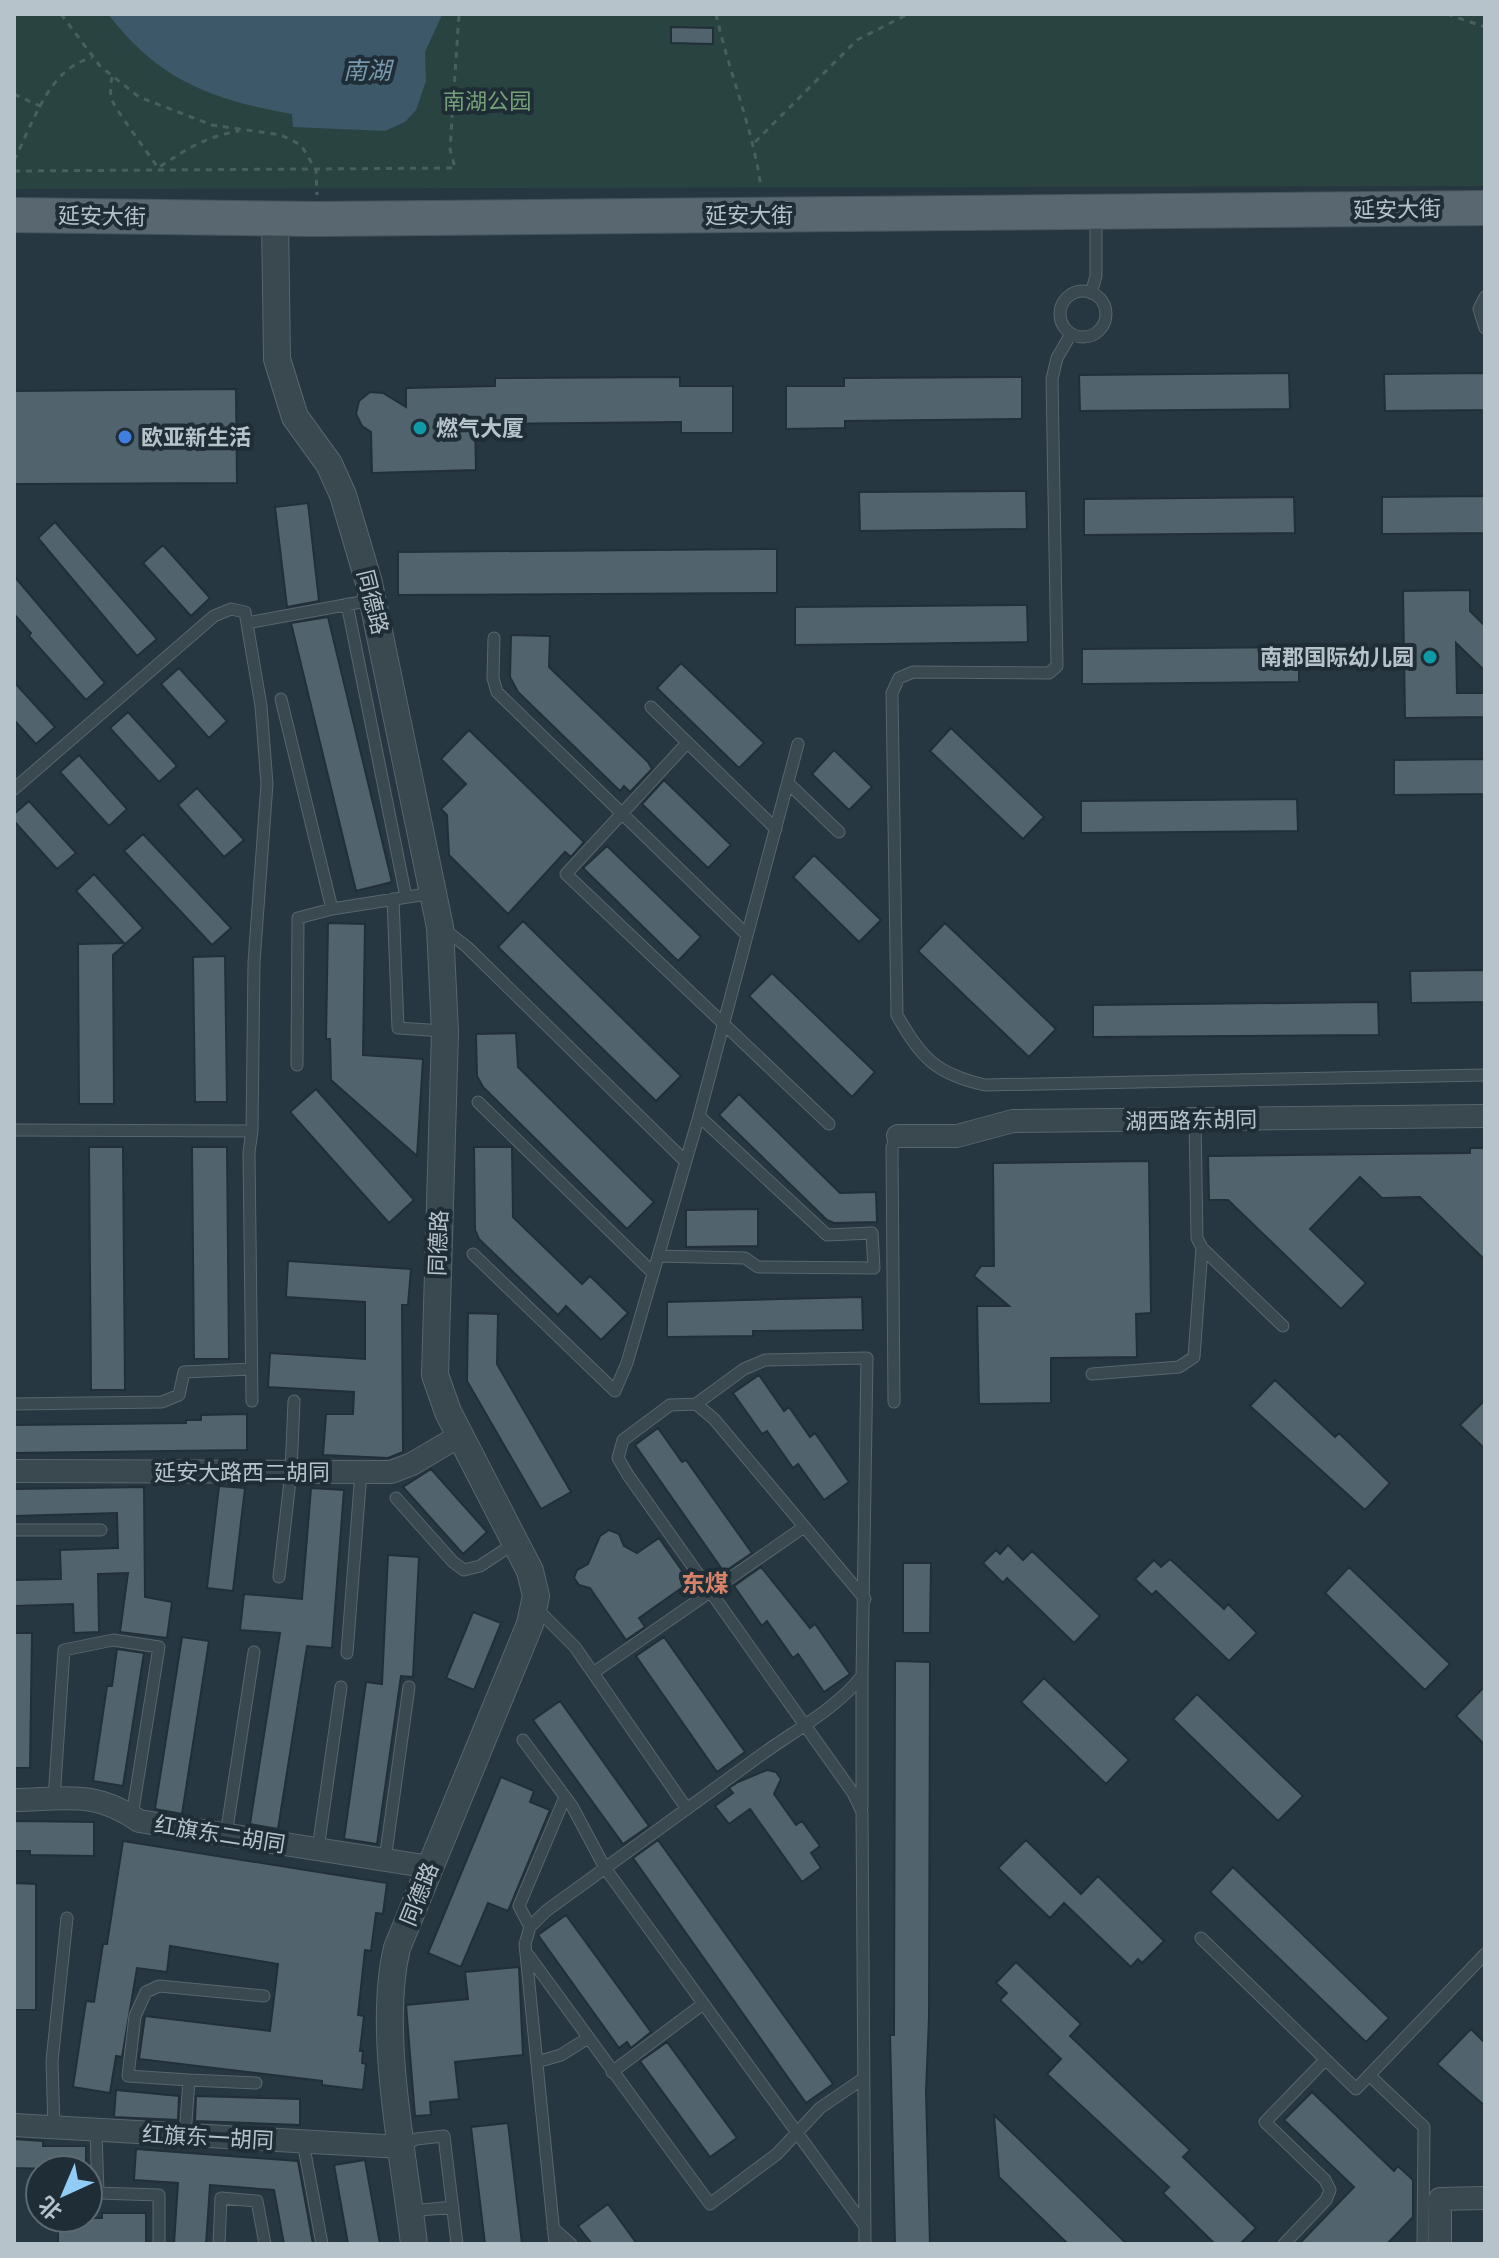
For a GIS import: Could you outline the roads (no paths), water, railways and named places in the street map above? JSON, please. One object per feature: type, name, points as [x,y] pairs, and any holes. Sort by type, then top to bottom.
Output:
[{"type":"main road","name":"延安大街","points":[[14,238],[276,227],[317,219],[1485,208]]},
{"type":"main road","name":"延安大街","points":[[14,215],[276,227],[1096,230],[1485,227]]},
{"type":"street","name":"同德路","points":[[276,227],[277,359],[295,417],[329,464],[343,495],[373,599],[440,927],[445,1032],[435,1375],[461,1435],[530,1571],[536,1596],[497,1712],[397,1948],[390,1978],[389,2012],[414,2244]]},
{"type":"street","name":"湖西路东胡同","points":[[898,1136],[957,1136],[1013,1121],[1485,1116]]},
{"type":"street","name":"延安大路西二胡同","points":[[14,1471],[391,1472],[412,1464],[461,1435]]},
{"type":"street","name":"红旗东二胡同","points":[[14,1800],[86,1798],[115,1804],[139,1821],[430,1867]]},
{"type":"street","name":"红旗东一胡同","points":[[14,2125],[402,2147]]},
{"type":"street","points":[[1440,2244],[1440,2199],[1485,2198]]},
{"type":"lane","points":[[1091,293],[1096,276],[1096,230]]},
{"type":"lane","points":[[1074,293],[1091,293],[1103,304],[1102,326],[1092,335],[1071,334],[1061,321],[1062,305],[1074,293]]},
{"type":"lane","points":[[1485,297],[1479,309],[1485,328]]},
{"type":"lane","points":[[1071,334],[1057,358],[1052,379],[1057,666],[1049,673],[913,672],[899,678],[892,693],[897,1015],[912,1043],[931,1064],[953,1078],[985,1085],[1485,1075]]},
{"type":"lane","points":[[247,623],[373,599]]},
{"type":"lane","points":[[347,604],[406,897]]},
{"type":"lane","points":[[14,789],[214,616],[231,609],[245,612],[261,706],[267,784],[254,962],[252,1131],[249,1152],[252,1401]]},
{"type":"lane","points":[[494,638],[493,678],[497,692],[747,935]]},
{"type":"lane","points":[[281,699],[332,909]]},
{"type":"lane","points":[[651,707],[776,829]]},
{"type":"lane","points":[[687,743],[566,874],[708,1013],[724,1023],[829,1124]]},
{"type":"lane","points":[[473,1254],[615,1391],[699,1116],[798,744]]},
{"type":"lane","points":[[788,783],[839,832]]},
{"type":"lane","points":[[297,1065],[298,918],[332,909],[433,893]]},
{"type":"lane","points":[[393,899],[398,1028],[445,1032]]},
{"type":"lane","points":[[440,927],[467,947],[685,1161]]},
{"type":"lane","points":[[478,1102],[653,1273]]},
{"type":"lane","points":[[658,1256],[745,1258],[758,1267],[874,1268],[872,1233],[827,1235],[699,1116]]},
{"type":"lane","points":[[1195,1120],[1197,1238],[1202,1248],[1283,1326]]},
{"type":"lane","points":[[14,1130],[252,1131]]},
{"type":"lane","points":[[894,1402],[892,1147],[898,1136]]},
{"type":"lane","points":[[1092,1374],[1179,1367],[1194,1357],[1202,1248]]},
{"type":"lane","points":[[862,1812],[853,1793],[618,1458],[623,1440],[652,1417],[670,1405],[696,1404],[744,1369],[765,1360],[867,1358],[862,1676],[865,2244]]},
{"type":"lane","points":[[14,1404],[162,1402],[179,1395],[184,1372],[251,1369]]},
{"type":"lane","points":[[279,1577],[291,1472],[294,1401]]},
{"type":"lane","points":[[696,1404],[714,1419],[865,1599]]},
{"type":"lane","points":[[347,1653],[361,1472]]},
{"type":"lane","points":[[396,1498],[453,1562],[464,1570],[480,1566],[516,1543]]},
{"type":"lane","points":[[593,1673],[804,1527]]},
{"type":"lane","points":[[14,1530],[101,1530]]},
{"type":"lane","points":[[534,1606],[575,1647],[687,1809]]},
{"type":"lane","points":[[54,1799],[64,1650],[113,1640],[159,1647],[132,1816]]},
{"type":"lane","points":[[226,1835],[254,1652]]},
{"type":"lane","points":[[555,2244],[526,1953],[530,1927],[546,1911],[851,1690],[862,1676]]},
{"type":"lane","points":[[318,1849],[341,1687]]},
{"type":"lane","points":[[385,1860],[409,1687]]},
{"type":"lane","points":[[523,1740],[565,1797],[605,1868],[865,2225]]},
{"type":"lane","points":[[530,1927],[519,1906],[565,1797]]},
{"type":"lane","points":[[54,2129],[52,2061],[67,1918]]},
{"type":"lane","points":[[1201,1938],[1356,2089],[1485,1954]]},
{"type":"lane","points":[[526,1953],[710,2204],[797,2135],[820,2108],[864,2078]]},
{"type":"lane","points":[[256,2083],[128,2076],[135,2016],[146,1992],[159,1986],[264,1996]]},
{"type":"lane","points":[[612,2072],[703,2004]]},
{"type":"lane","points":[[537,2062],[561,2055],[588,2038]]},
{"type":"lane","points":[[1284,2244],[1326,2200],[1330,2190],[1325,2180],[1265,2122],[1325,2060]]},
{"type":"lane","points":[[1369,2075],[1424,2127],[1423,2244]]},
{"type":"lane","points":[[185,2136],[189,2080]]},
{"type":"lane","points":[[96,2132],[98,2193],[159,2195],[159,2244]]},
{"type":"lane","points":[[402,2147],[416,2139],[444,2136],[457,2244]]},
{"type":"lane","points":[[303,2142],[322,2244]]},
{"type":"lane","points":[[219,2244],[221,2198],[257,2201],[265,2244]]},
{"type":"lane","points":[[410,2211],[453,2207]]},
{"type":"lane","points":[[553,2228],[571,2244]]},
{"type":"water","name":"南湖","points":[[108,14],[442,15],[425,52],[426,81],[416,110],[405,122],[385,131],[293,127],[292,114],[212,94],[189,84],[147,56]]},
{"type":"place","name":"燃气大厦","points":[[420,428]]},
{"type":"place","name":"欧亚新生活","points":[[125,437]]},
{"type":"place","name":"南郡国际幼儿园","points":[[1430,657]]},
{"type":"district","name":"东煤","points":[[705,1584]]},
{"type":"park label","name":"南湖公园","points":[[487,101]]}]
